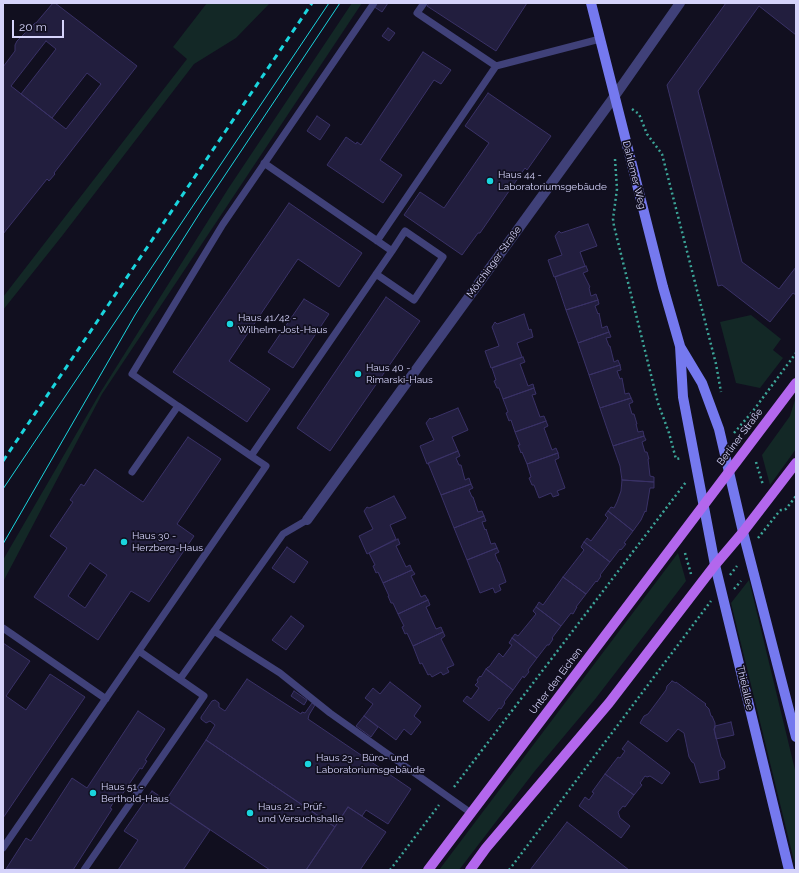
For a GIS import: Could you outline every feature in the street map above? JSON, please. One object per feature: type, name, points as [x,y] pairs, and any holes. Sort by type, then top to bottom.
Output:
[{"type":"main road","name":"Dahlemer Weg","points":[[591,3],[663,287],[680,346],[683,397],[704,506]]},
{"type":"main road","name":"Dahlemer Weg","points":[[680,346],[702,383],[719,429],[728,473],[743,532]]},
{"type":"main road","name":"Berliner Straße","points":[[704,506],[796,383]]},
{"type":"main road","points":[[470,870],[486,848],[601,713],[715,564],[743,532],[796,462]]},
{"type":"main road","name":"Thielallee","points":[[704,506],[715,564],[789,870]]},
{"type":"main road","name":"Unter den Eichen","points":[[428,870],[704,506]]},
{"type":"main road","points":[[743,532],[796,737]]},
{"type":"street","name":"Mörchinger Straße","points":[[307,520],[614,97],[680,3]]},
{"type":"lane","points":[[3,848],[266,466],[132,374],[223,224],[374,3]]},
{"type":"lane","points":[[424,3],[417,13],[496,66]]},
{"type":"lane","points":[[377,241],[496,66],[600,39]]},
{"type":"lane","points":[[264,163],[392,251]]},
{"type":"lane","points":[[251,456],[405,231],[443,257],[414,300],[376,274]]},
{"type":"lane","points":[[132,472],[178,406]]},
{"type":"lane","points":[[180,679],[283,534],[307,520]]},
{"type":"lane","points":[[3,628],[106,699]]},
{"type":"lane","points":[[214,631],[280,673],[330,713],[471,814]]},
{"type":"lane","points":[[84,870],[204,696],[139,651]]},
{"type":"path","points":[[614,97],[639,114],[647,134],[662,154],[716,364],[722,398]]},
{"type":"path","points":[[615,152],[617,189],[613,219],[614,226],[658,403],[676,459],[695,457]]},
{"type":"path","points":[[753,411],[796,353]]},
{"type":"path","points":[[756,462],[765,491]]},
{"type":"path","points":[[509,870],[748,553],[755,541],[778,513],[786,508],[796,496]]},
{"type":"path","points":[[390,870],[663,511]]},
{"type":"path","points":[[683,547],[691,574]]},
{"type":"path","points":[[734,590],[743,578]]},
{"type":"green space","points":[[207,3],[270,3],[236,38],[194,64],[62,236],[3,310],[3,297],[187,59],[173,47]]},
{"type":"green space","points":[[352,3],[362,3],[102,394],[3,582],[3,560],[100,393],[228,189]]},
{"type":"green space","points":[[751,315],[781,339],[773,350],[783,358],[760,388],[736,383],[720,322]]},
{"type":"green space","points":[[796,397],[796,449],[770,485],[762,455],[790,416]]},
{"type":"green space","points":[[678,553],[686,581],[596,698],[534,772],[459,870],[439,870]]},
{"type":"green space","points":[[749,580],[796,774],[796,869],[731,603]]},
{"type":"building","points":[[53,3],[55,3],[137,66],[54,173],[55,174],[49,181],[47,179],[3,234],[3,67],[15,51],[17,41]],"holes":[[[46,41],[56,49],[21,94],[11,86]],[[87,73],[101,84],[66,129],[52,118]]]},
{"type":"building","points":[[375,3],[388,3],[382,12],[373,6]]},
{"type":"building","points":[[429,3],[527,3],[496,51],[427,6]]},
{"type":"building","points":[[726,3],[796,3],[796,35],[759,6],[698,91],[742,262],[779,289],[796,267],[796,295],[793,293],[770,322],[722,285],[718,286],[667,85]]},
{"type":"building","points":[[388,28],[395,33],[389,41],[382,36]]},
{"type":"building","points":[[423,52],[451,70],[441,84],[434,80],[380,160],[402,175],[383,203],[327,165],[346,137],[356,144],[357,142],[361,145]]},
{"type":"building","name":"Haus 44 - Laboratoriumsgebäude","points":[[488,93],[551,136],[527,170],[525,168],[480,233],[478,233],[462,255],[404,215],[420,192],[444,208],[489,143],[465,126]]},
{"type":"building","points":[[317,116],[330,125],[320,140],[307,131]]},
{"type":"building","name":"Haus 41/42 - Wilhelm-Jost-Haus","points":[[289,203],[362,253],[339,287],[298,259],[229,361],[270,389],[247,422],[173,372]]},
{"type":"building","points":[[588,224],[597,246],[580,252],[585,266],[554,277],[548,260],[562,255],[555,236],[559,231],[561,233]]},
{"type":"building","points":[[586,266],[588,271],[583,273],[590,287],[591,296],[596,294],[598,300],[566,310],[555,277]]},
{"type":"building","name":"Haus 40 - Rimarski-Haus","points":[[386,297],[420,321],[330,451],[297,428]]},
{"type":"building","points":[[304,299],[329,314],[293,368],[268,352]]},
{"type":"building","points":[[598,300],[599,304],[595,306],[598,314],[599,313],[602,328],[607,326],[609,332],[578,343],[566,310]]},
{"type":"building","points":[[524,314],[533,337],[517,343],[522,357],[491,368],[485,351],[499,346],[492,327],[495,322],[497,324]]},
{"type":"building","points":[[609,332],[611,337],[606,338],[610,346],[614,362],[618,360],[620,365],[589,375],[578,343]]},
{"type":"building","points":[[523,357],[525,362],[520,364],[528,386],[533,384],[534,388],[503,399],[499,388],[497,388],[494,381],[496,380],[492,368]]},
{"type":"building","points":[[620,365],[621,370],[617,371],[620,379],[622,378],[625,394],[629,393],[631,398],[600,408],[589,375]]},
{"type":"building","points":[[534,388],[536,394],[532,395],[540,417],[544,416],[546,421],[515,432],[511,420],[509,421],[506,413],[508,412],[503,399]]},
{"type":"building","points":[[631,398],[633,402],[629,404],[632,414],[634,414],[638,432],[643,431],[644,436],[613,446],[600,408]]},
{"type":"building","points":[[458,408],[468,430],[452,437],[458,451],[427,464],[420,446],[434,440],[426,423],[430,418],[431,419]]},
{"type":"building","points":[[546,421],[548,426],[544,428],[552,450],[556,448],[558,453],[527,464],[518,445],[520,445],[515,432]]},
{"type":"building","points":[[644,436],[646,440],[642,442],[649,459],[650,476],[654,477],[654,482],[622,480],[620,466],[613,446]]},
{"type":"building","name":"Haus 30 - Herzberg-Haus","points":[[188,437],[221,459],[177,524],[194,536],[149,602],[131,591],[98,640],[34,597],[67,548],[50,536],[73,502],[70,500],[81,484],[84,486],[95,469],[143,502]],"holes":[[[90,563],[107,575],[85,608],[68,596]]]},
{"type":"building","points":[[458,451],[460,456],[456,458],[459,465],[461,465],[465,480],[469,478],[471,484],[441,495],[428,463]]},
{"type":"building","points":[[558,453],[559,458],[555,460],[565,488],[557,491],[559,495],[553,497],[551,493],[539,498],[534,485],[532,485],[529,478],[531,477],[527,464]]},
{"type":"building","points":[[622,480],[654,482],[654,488],[650,488],[646,512],[645,511],[641,520],[633,531],[608,511],[611,507],[614,508],[617,502],[621,491]]},
{"type":"building","points":[[471,484],[473,488],[469,490],[478,512],[482,511],[484,516],[454,528],[441,495]]},
{"type":"building","points":[[394,496],[406,518],[390,525],[396,539],[367,554],[359,536],[373,529],[364,511],[367,507],[369,508]]},
{"type":"building","points":[[608,511],[633,531],[624,543],[626,544],[610,562],[584,542],[587,538],[591,541],[608,518],[605,515]]},
{"type":"building","points":[[484,516],[486,521],[482,522],[485,530],[486,529],[491,544],[495,543],[497,548],[467,560],[454,528]]},
{"type":"building","points":[[398,539],[400,544],[396,546],[406,567],[410,565],[412,570],[383,583],[378,572],[376,573],[373,566],[375,565],[369,553]]},
{"type":"building","points":[[584,542],[610,562],[600,575],[601,576],[597,582],[596,581],[586,594],[563,577],[584,550],[581,547]]},
{"type":"building","points":[[287,547],[308,562],[294,583],[272,568]]},
{"type":"building","points":[[497,548],[499,552],[495,554],[506,582],[499,585],[501,590],[495,593],[493,588],[480,593],[467,560]]},
{"type":"building","points":[[412,570],[415,574],[411,576],[421,597],[425,595],[428,600],[398,614],[393,603],[391,603],[383,583]]},
{"type":"building","points":[[563,577],[586,594],[576,607],[573,614],[571,613],[561,626],[536,607],[539,602],[543,605]]},
{"type":"building","points":[[428,600],[430,605],[426,607],[436,629],[441,627],[443,632],[413,646],[407,633],[405,634],[402,627],[404,626],[398,614]]},
{"type":"building","points":[[536,607],[561,626],[552,638],[553,639],[549,645],[547,645],[537,658],[512,638],[515,634],[518,636],[536,614],[533,611]]},
{"type":"building","points":[[291,616],[304,626],[286,650],[272,640]]},
{"type":"building","points":[[443,632],[445,636],[441,639],[454,665],[447,668],[449,672],[443,675],[441,672],[432,677],[430,674],[428,675],[422,663],[420,664],[413,646]]},
{"type":"building","points":[[512,638],[537,658],[528,670],[529,672],[524,678],[523,676],[513,690],[486,669],[499,653],[503,657],[512,645],[509,643]]},
{"type":"building","points":[[3,643],[30,661],[6,696],[26,710],[50,674],[85,697],[3,818]]},
{"type":"building","points":[[486,669],[513,690],[504,702],[505,703],[501,709],[499,708],[489,721],[463,701],[467,696],[471,699],[479,688],[475,685]]},
{"type":"building","name":"Haus 23 - Büro- und Laboratoriumsgebäude","points":[[247,679],[301,714],[302,712],[305,713],[312,703],[315,705],[308,719],[411,789],[388,824],[366,810],[362,816],[348,807],[335,827],[206,740],[215,725],[210,721],[206,723],[201,719],[201,717],[212,701],[215,700],[219,703],[219,707],[225,711]]},
{"type":"building","points":[[672,681],[676,682],[706,704],[705,705],[709,709],[715,723],[714,729],[721,757],[725,766],[725,768],[718,771],[719,779],[700,783],[694,763],[689,757],[684,733],[678,729],[667,742],[640,723]]},
{"type":"building","points":[[390,682],[421,706],[414,716],[421,722],[411,735],[404,729],[396,740],[364,716],[373,704],[365,698],[373,688],[380,694]]},
{"type":"building","points":[[294,691],[307,700],[304,705],[291,696]]},
{"type":"building","name":"Haus 51 - Berthold-Haus","points":[[138,711],[165,729],[145,760],[147,761],[142,769],[140,768],[119,799],[116,798],[110,808],[112,809],[73,870],[6,869],[26,838],[31,841],[72,778],[87,788]]},
{"type":"building","points":[[364,716],[378,727],[371,737],[356,726]]},
{"type":"building","points":[[731,722],[734,735],[716,739],[714,729],[715,726]]},
{"type":"building","name":"Haus 21 - Prüf- und Versuchshalle","points":[[206,740],[335,827],[306,870],[270,870],[166,800]]},
{"type":"building","points":[[628,741],[670,773],[662,784],[650,776],[645,776],[640,783],[642,785],[634,795],[605,774],[618,757],[620,758],[625,751],[622,749]]},
{"type":"building","points":[[605,774],[634,795],[625,807],[623,806],[618,812],[620,818],[630,826],[621,838],[579,806],[585,797],[589,800],[594,793],[592,792]]},
{"type":"building","points":[[152,791],[210,830],[183,870],[118,870],[138,840],[124,831]]},
{"type":"building","points":[[348,807],[386,832],[360,870],[306,870]]},
{"type":"building","points":[[567,822],[629,870],[530,870]]},
{"type":"tram line","points":[[3,489],[329,3]]},
{"type":"tram line","points":[[3,544],[135,315],[201,211],[340,3]]},
{"type":"railway","points":[[3,461],[312,3]]},
{"type":"place","name":"Haus 44 - Laboratoriumsgebäude","points":[[490,181]]},
{"type":"place","name":"Haus 41/42 - Wilhelm-Jost-Haus","points":[[230,324]]},
{"type":"place","name":"Haus 40 - Rimarski-Haus","points":[[358,374]]},
{"type":"place","name":"Haus 30 - Herzberg-Haus","points":[[124,542]]},
{"type":"place","name":"Haus 23 - Büro- und Laboratoriumsgebäude","points":[[308,764]]},
{"type":"place","name":"Haus 51 - Berthold-Haus","points":[[93,793]]},
{"type":"place","name":"Haus 21 - Prüf- und Versuchshalle","points":[[250,813]]}]
